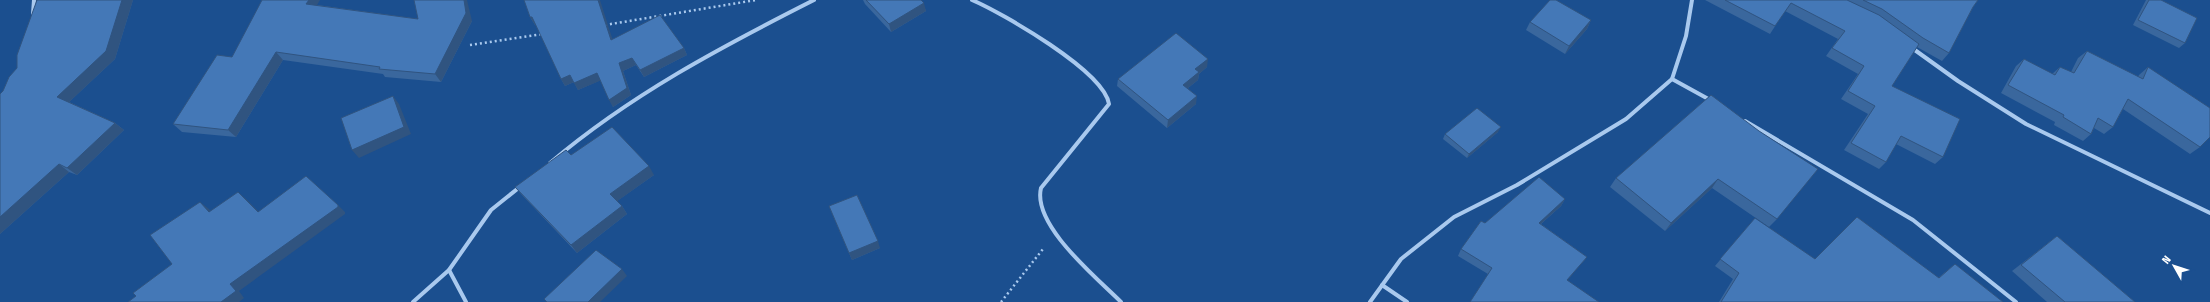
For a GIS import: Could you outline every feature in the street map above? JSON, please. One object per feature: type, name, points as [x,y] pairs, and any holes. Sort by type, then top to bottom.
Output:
[{"type":"street","points":[[32,16],[34,0]]},
{"type":"street","points":[[547,165],[612,112],[638,95],[814,0]]},
{"type":"street","points":[[972,0],[989,7],[1034,34],[1069,60],[1108,97],[1109,104],[1041,188],[1039,201],[1043,214],[1056,236],[1121,302]]},
{"type":"street","points":[[989,0],[989,7]]},
{"type":"street","points":[[1370,302],[1401,259],[1454,217],[1517,185],[1626,119],[1672,79],[1686,36],[1692,0]]},
{"type":"street","points":[[1906,44],[1958,81],[2026,124],[2210,213]]},
{"type":"street","points":[[1672,79],[1718,105]]},
{"type":"street","points":[[1743,120],[1913,220],[2016,302]]},
{"type":"street","points":[[413,302],[449,270],[491,210],[526,183]]},
{"type":"street","points":[[449,270],[466,302]]},
{"type":"street","points":[[1382,285],[1407,302]]},
{"type":"path","points":[[600,25],[756,0]]},
{"type":"path","points":[[470,45],[547,33]]},
{"type":"path","points":[[1001,302],[1036,257],[1056,236]]},
{"type":"building","points":[[37,0],[122,0],[106,51],[57,97],[115,123],[67,168],[59,164],[0,217],[0,94],[3,91],[9,77],[17,68],[17,55]]},
{"type":"building","points":[[262,0],[309,0],[306,4],[418,19],[414,0],[464,0],[466,13],[435,74],[379,69],[380,67],[276,52],[228,130],[173,124],[217,55],[232,57]]},
{"type":"building","points":[[524,0],[598,0],[611,40],[660,15],[684,48],[640,70],[632,58],[619,63],[627,88],[609,100],[597,73],[574,83],[570,75],[561,79],[532,17],[530,17]]},
{"type":"building","points":[[866,0],[921,0],[924,3],[889,24]]},
{"type":"building","points":[[1550,0],[1556,0],[1591,20],[1569,46],[1530,22]]},
{"type":"building","points":[[1725,0],[1847,0],[1879,15],[1919,44],[1892,86],[1960,119],[1943,157],[1901,136],[1886,162],[1851,143],[1875,106],[1848,91],[1864,66],[1832,48],[1845,31],[1791,3],[1775,26]]},
{"type":"building","points":[[1863,0],[1978,0],[1949,53],[1923,38],[1882,9]]},
{"type":"building","points":[[2149,0],[2161,0],[2197,18],[2185,43],[2138,20]]},
{"type":"building","points":[[1176,33],[1208,59],[1195,69],[1199,72],[1183,85],[1197,96],[1168,120],[1118,79]]},
{"type":"building","points":[[2087,51],[2143,79],[2148,67],[2210,108],[2210,137],[2200,147],[2128,99],[2113,127],[2098,118],[2091,134],[2063,117],[2064,115],[2008,85],[2024,59],[2055,75],[2060,67],[2074,73]]},
{"type":"building","points":[[1711,95],[1759,131],[1818,169],[1777,219],[1718,179],[1671,223],[1616,178]]},
{"type":"building","points":[[393,96],[404,127],[352,150],[341,118]]},
{"type":"building","points":[[1477,108],[1501,127],[1469,154],[1445,134]]},
{"type":"building","points":[[612,127],[649,166],[610,194],[622,206],[571,245],[515,187],[566,150],[571,155]]},
{"type":"building","points":[[306,176],[338,205],[338,207],[230,284],[236,291],[221,302],[128,302],[136,296],[133,293],[172,264],[150,235],[200,202],[209,212],[238,192],[258,212]]},
{"type":"building","points":[[1539,177],[1565,199],[1539,223],[1587,257],[1567,280],[1599,302],[1470,302],[1492,268],[1461,249],[1481,221],[1485,223]]},
{"type":"building","points":[[857,195],[878,241],[849,253],[829,206]]},
{"type":"building","points":[[1857,217],[1939,278],[1955,264],[2003,302],[1721,302],[1739,273],[1720,259],[1755,218],[1815,259]]},
{"type":"building","points":[[2057,236],[2135,302],[2065,302],[2021,265]]},
{"type":"building","points":[[596,250],[622,269],[588,302],[547,302],[544,299]]}]
